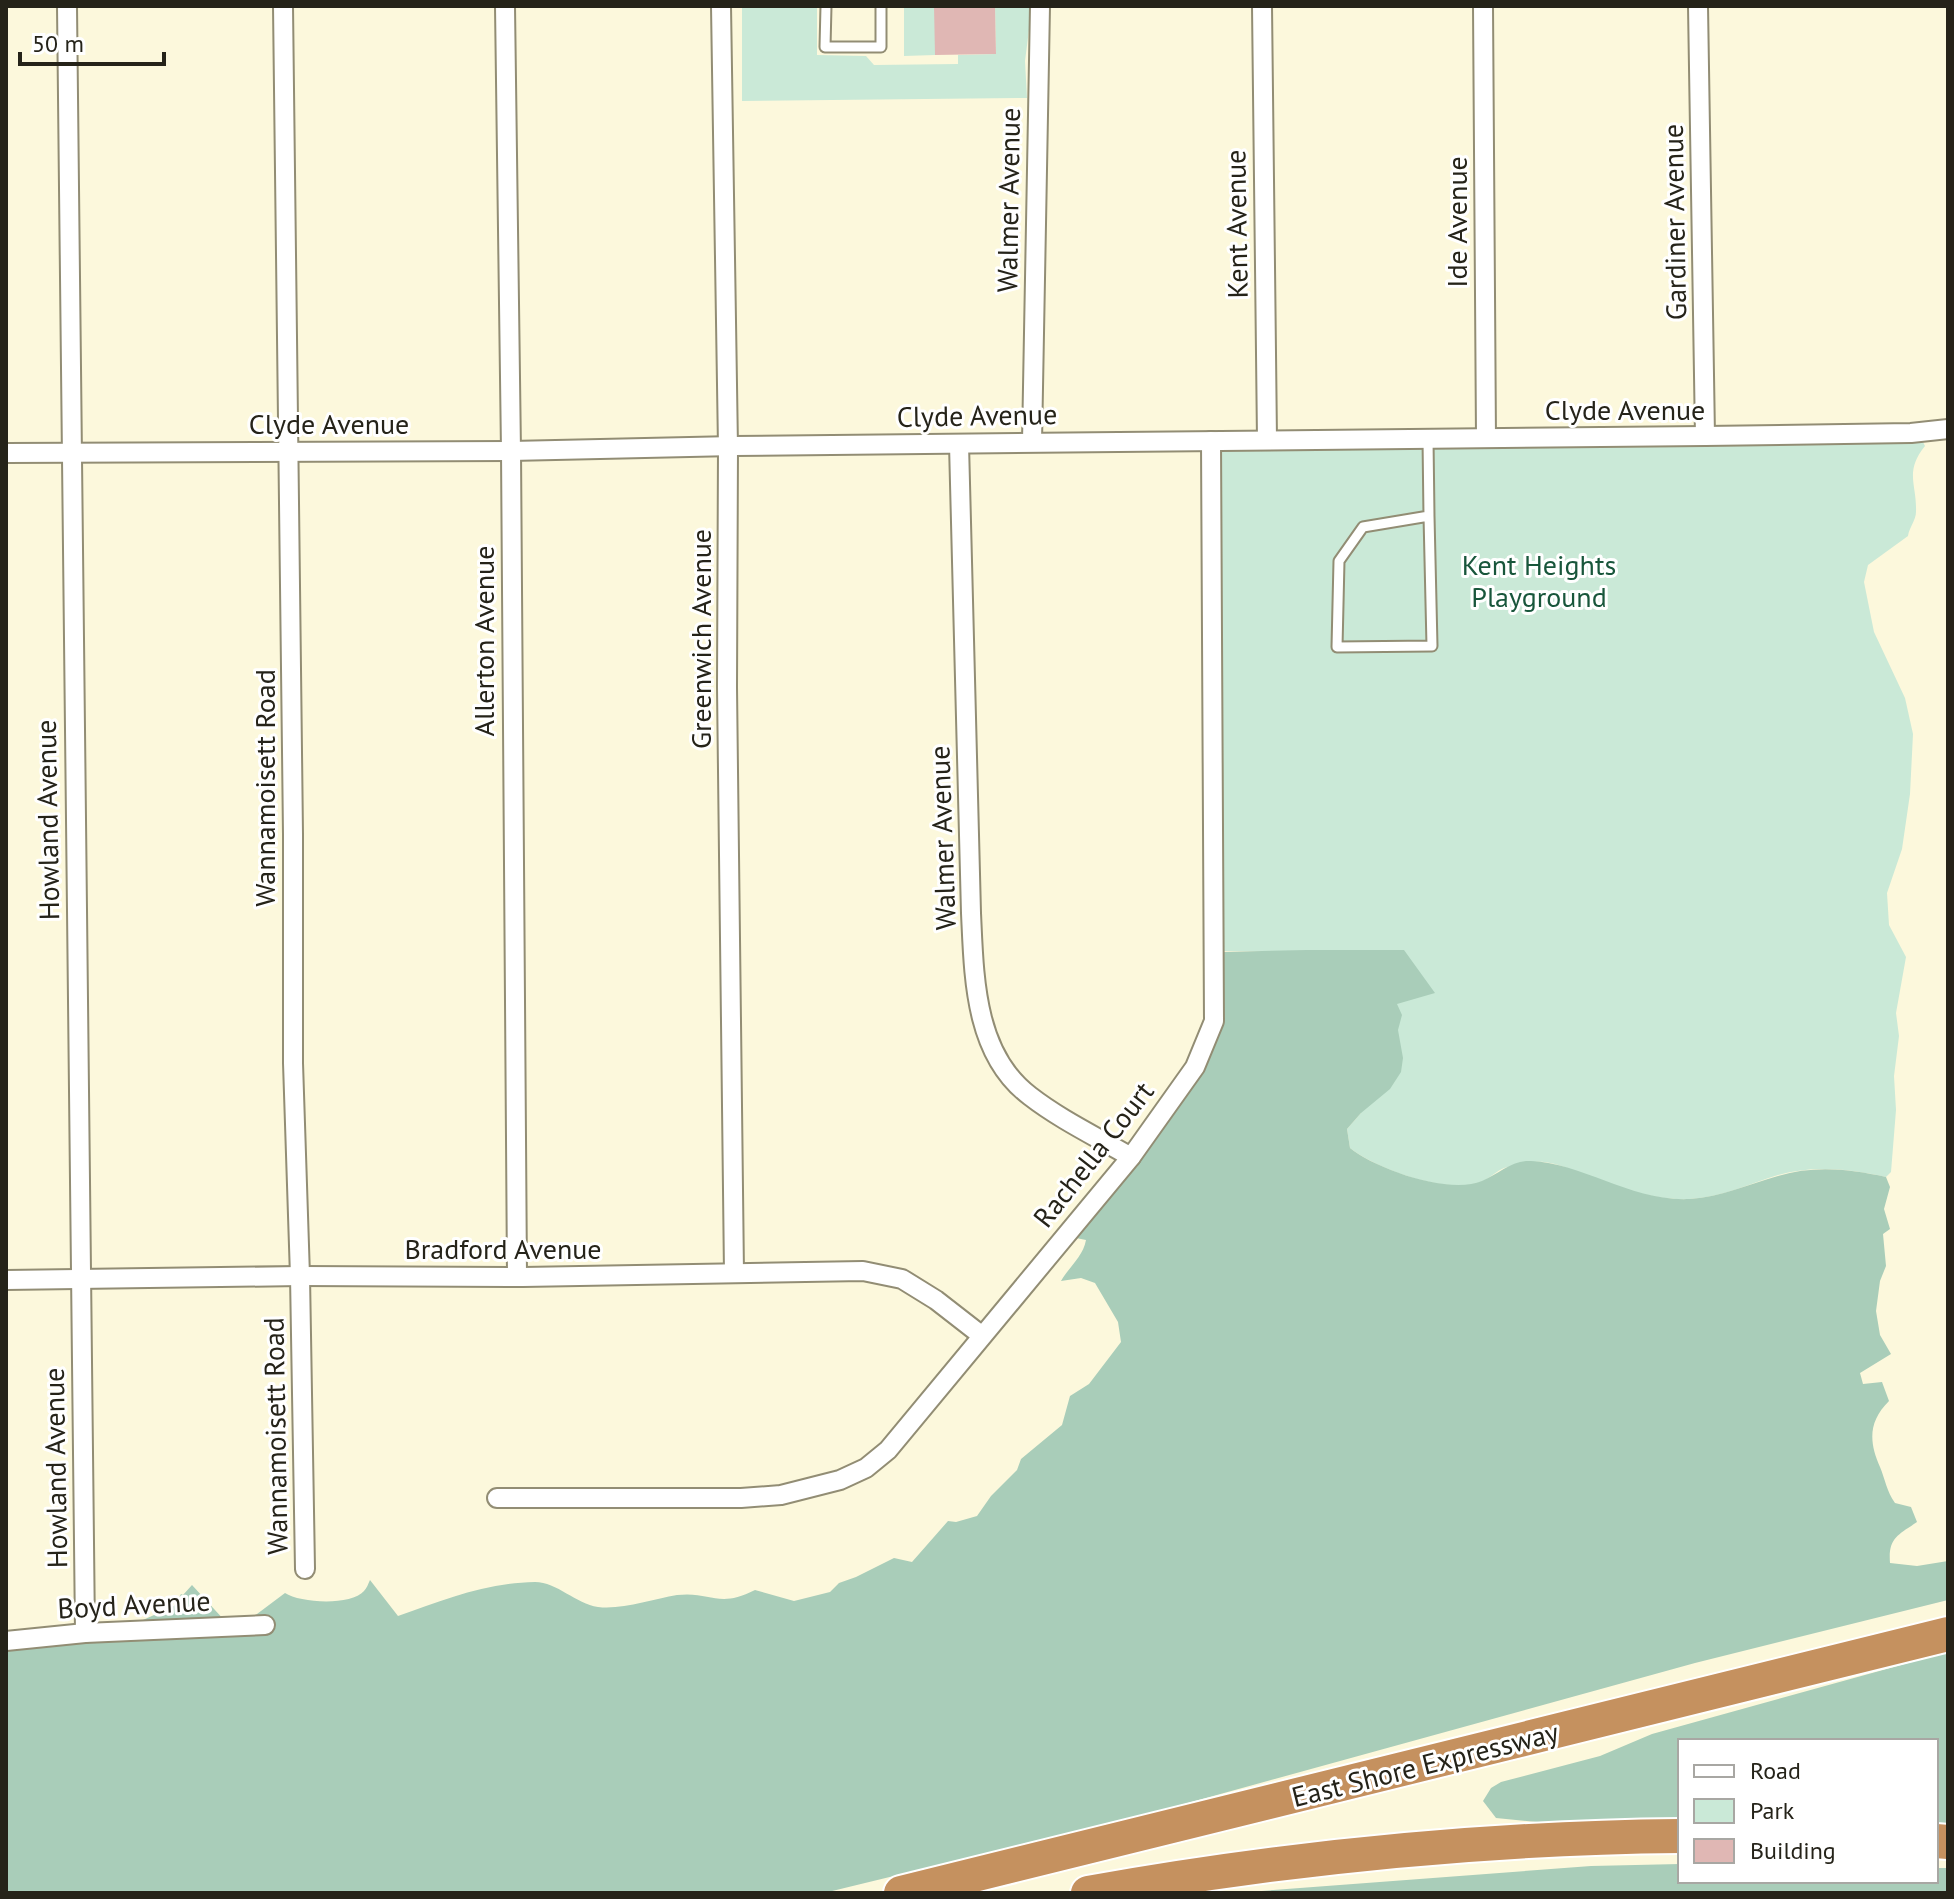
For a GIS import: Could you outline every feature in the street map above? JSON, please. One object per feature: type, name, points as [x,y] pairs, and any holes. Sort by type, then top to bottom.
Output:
[{"type":"highway","name":"East Shore Expressway","points":[[901,1893],[1948,1634]]},
{"type":"highway","points":[[1088,1893],[1254,1866],[1387,1851],[1548,1840],[1678,1836]]},
{"type":"street","name":"Howland Avenue","points":[[67,6],[85,1633]]},
{"type":"street","name":"Wannamoisett Road","points":[[283,6],[293,1063],[305,1569]]},
{"type":"street","name":"Allerton Avenue","points":[[505,6],[517,1276]]},
{"type":"street","name":"Greenwich Avenue","points":[[721,6],[728,447],[727,687],[734,1273]]},
{"type":"street","name":"Walmer Avenue","points":[[1032,442],[1040,6]]},
{"type":"street","name":"Kent Avenue","points":[[1262,6],[1267,440]]},
{"type":"street","name":"Ide Avenue","points":[[1483,6],[1486,438]]},
{"type":"street","name":"Gardiner Avenue","points":[[1698,6],[1705,436]]},
{"type":"street","name":"Clyde Avenue","points":[[6,453],[511,451],[1911,433],[1948,429]]},
{"type":"street","name":"Rachella Court","points":[[497,1498],[741,1498],[781,1495],[840,1480],[866,1468],[888,1450],[1131,1157],[1195,1067],[1214,1021],[1211,441]]},
{"type":"street","name":"Walmer Avenue","points":[[959,444],[971,913],[974,977],[982,1023],[1001,1063],[1028,1094],[1131,1157]]},
{"type":"street","name":"Bradford Avenue","points":[[6,1280],[863,1271],[902,1279],[936,1300],[981,1335]]},
{"type":"street","name":"Boyd Avenue","points":[[6,1641],[85,1633],[265,1625]]},
{"type":"lane","points":[[826,6],[825,47],[881,47],[881,6]]},
{"type":"lane","points":[[1428,439],[1432,646],[1337,647],[1339,561],[1363,527],[1429,516]]},
{"type":"green space","points":[[742,6],[817,6],[817,55],[866,56],[874,65],[958,64],[958,55],[996,54],[995,6],[1032,6],[1025,61],[1027,98],[742,101]]},
{"type":"green space","points":[[904,6],[974,6],[935,7],[935,55],[904,56]]},
{"type":"green space","name":"Kent Heights Playground","points":[[1918,432],[1925,446],[1913,471],[1915,518],[1908,536],[1868,565],[1864,582],[1874,632],[1905,698],[1913,734],[1910,794],[1902,849],[1887,893],[1889,925],[1906,957],[1896,1013],[1899,1036],[1894,1076],[1896,1110],[1891,1172],[1886,1177],[1846,1170],[1805,1170],[1778,1175],[1713,1196],[1677,1199],[1636,1192],[1544,1162],[1499,1170],[1484,1181],[1450,1185],[1394,1171],[1350,1148],[1347,1129],[1361,1113],[1367,952],[1223,951],[1218,439]]},
{"type":"green space","points":[[1404,950],[1435,993],[1397,1004],[1402,1015],[1398,1030],[1403,1058],[1401,1072],[1390,1089],[1347,1129],[1350,1148],[1394,1171],[1433,1182],[1468,1184],[1482,1181],[1518,1163],[1531,1161],[1570,1168],[1648,1195],[1690,1199],[1724,1193],[1805,1170],[1846,1170],[1886,1177],[1890,1187],[1884,1209],[1890,1229],[1883,1234],[1886,1266],[1880,1281],[1876,1311],[1880,1335],[1891,1354],[1860,1373],[1863,1384],[1882,1382],[1889,1401],[1874,1425],[1874,1449],[1892,1499],[1895,1503],[1911,1507],[1917,1522],[1893,1542],[1890,1563],[1917,1566],[1948,1561],[1948,1600],[1695,1663],[1148,1814],[824,1893],[6,1893],[6,1640],[141,1629],[143,1620],[174,1606],[181,1594],[192,1585],[226,1622],[249,1620],[285,1593],[313,1601],[348,1599],[364,1591],[370,1580],[398,1616],[482,1589],[535,1582],[551,1585],[590,1605],[607,1608],[689,1594],[732,1598],[755,1590],[794,1601],[830,1592],[839,1583],[894,1558],[912,1562],[948,1521],[977,1516],[991,1496],[1017,1470],[1021,1459],[1062,1425],[1070,1396],[1089,1384],[1121,1342],[1118,1322],[1095,1283],[1081,1278],[1061,1281],[1079,1257],[1086,1240],[1076,1238],[1222,1026],[1222,952]]},
{"type":"green space","points":[[1948,1652],[1948,1824],[1938,1824],[1938,1739],[1678,1739],[1678,1822],[1548,1823],[1496,1818],[1483,1801],[1491,1788],[1501,1782],[1600,1756],[1652,1734]]},
{"type":"green space","points":[[1678,1864],[1678,1883],[1938,1883],[1938,1868],[1948,1868],[1948,1893],[1234,1893],[1591,1866]]},
{"type":"building","points":[[934,6],[995,6],[996,54],[935,55]]}]
